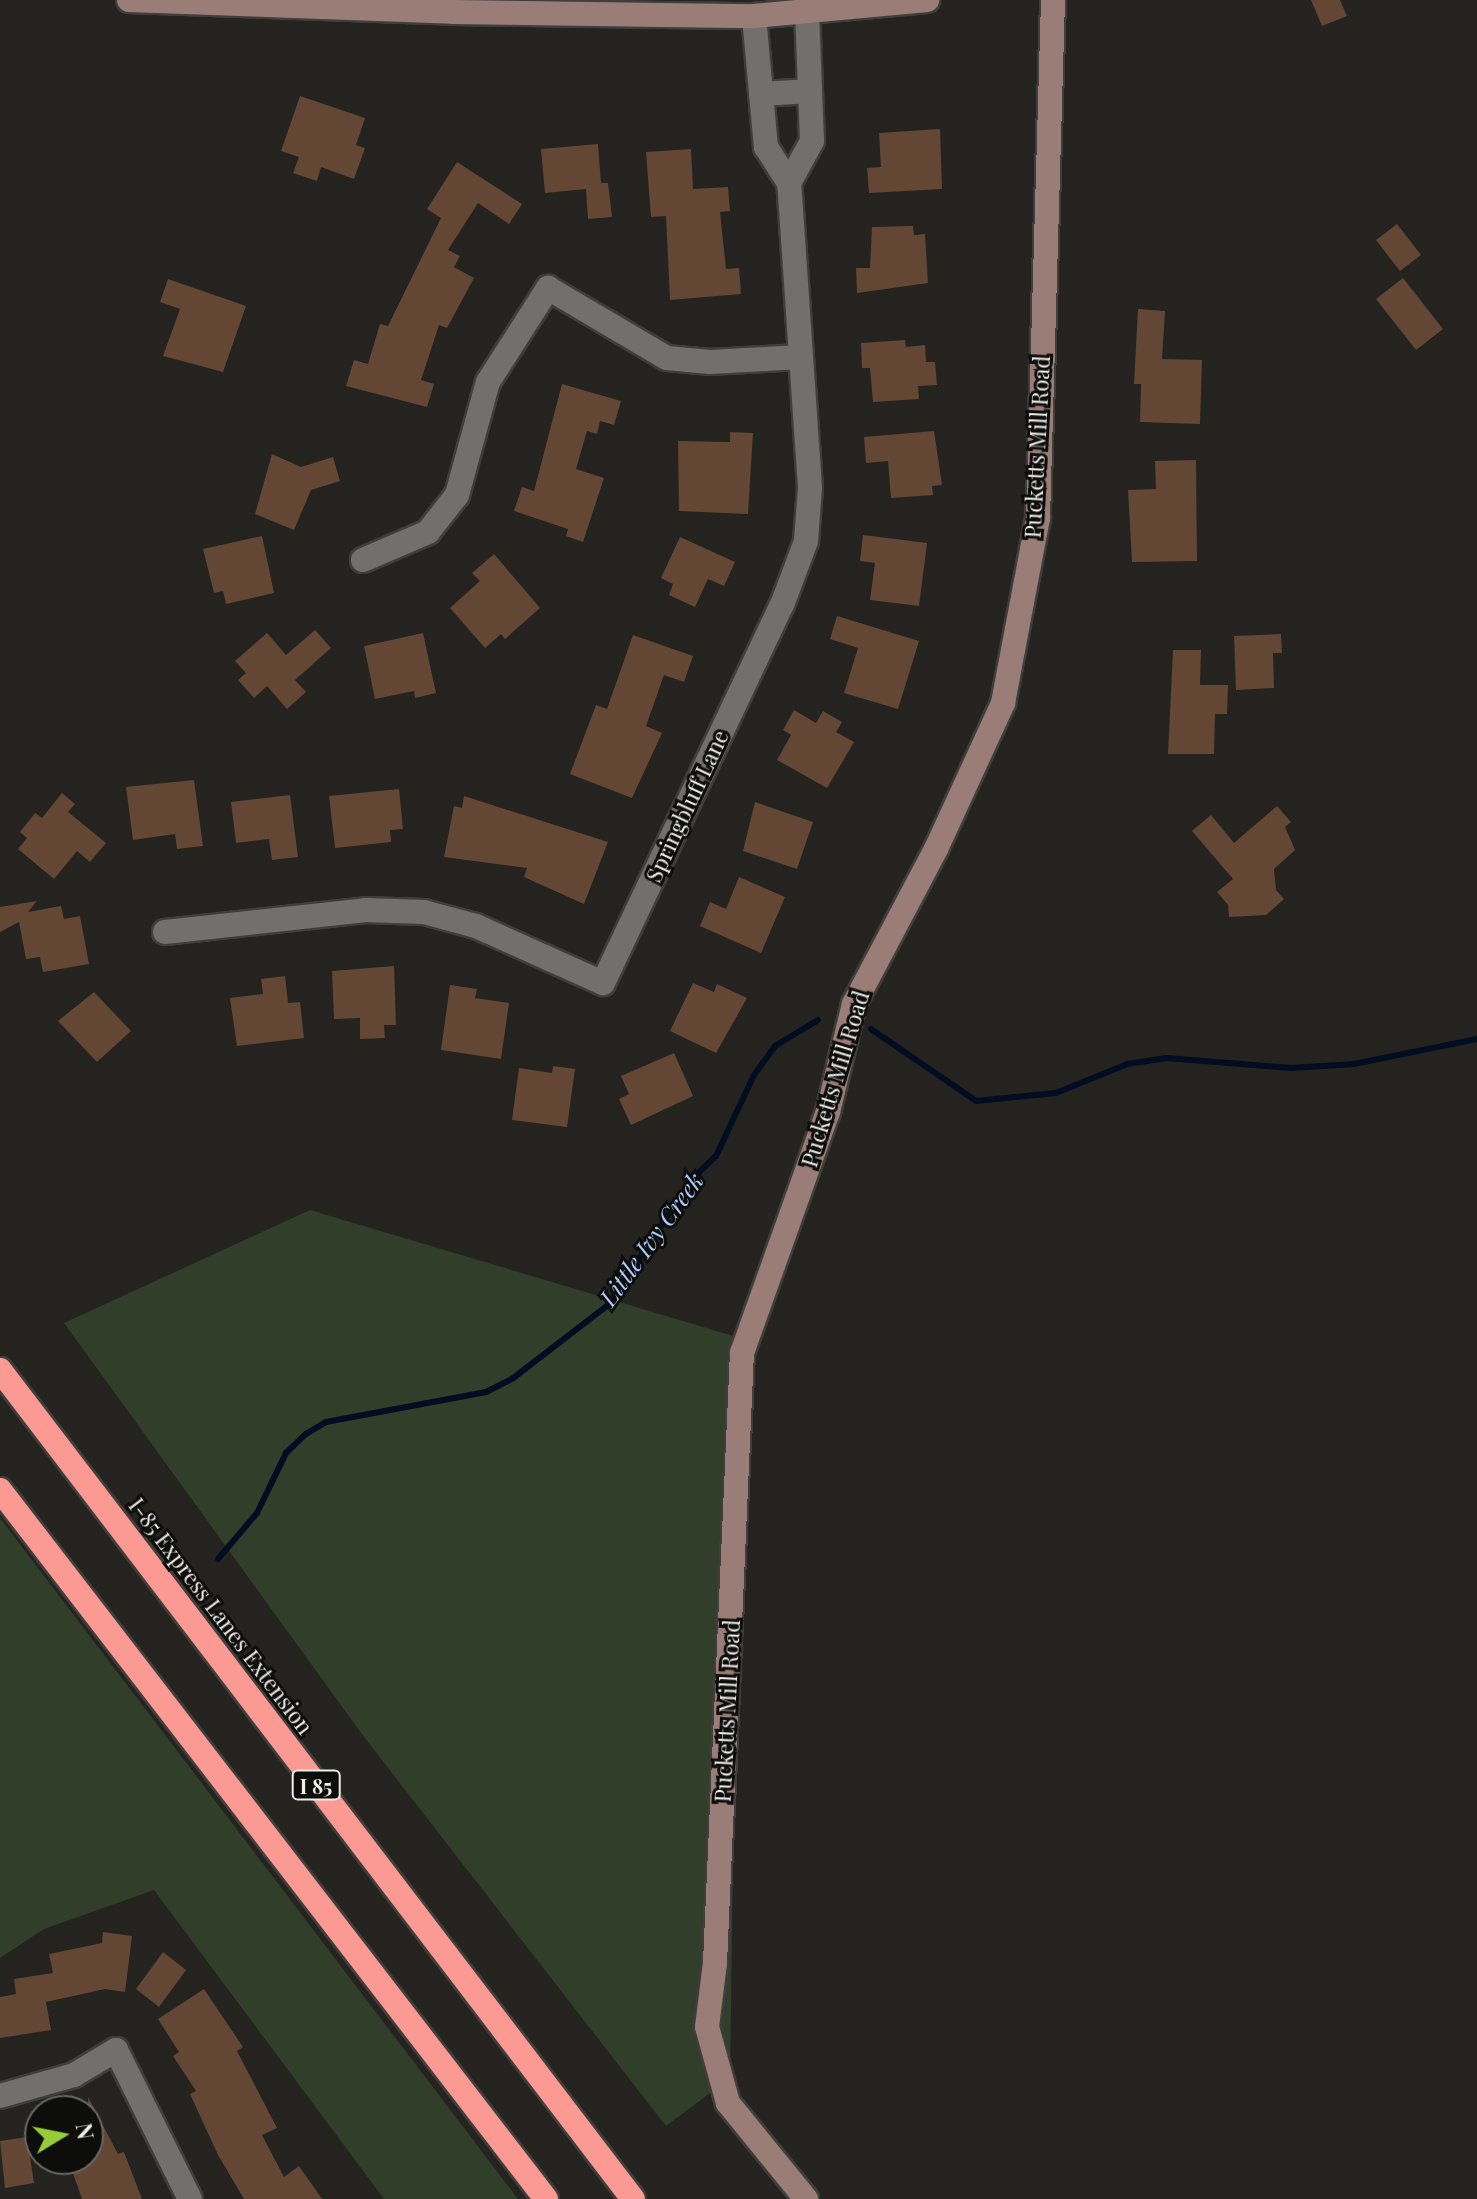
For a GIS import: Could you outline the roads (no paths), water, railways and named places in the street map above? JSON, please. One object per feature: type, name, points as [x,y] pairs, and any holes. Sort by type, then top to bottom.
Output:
[{"type":"highway","name":"I-85 Express Lanes Extension","points":[[0,1370],[633,2199]]},
{"type":"highway","points":[[0,1490],[546,2199]]},
{"type":"street","points":[[129,0],[453,12],[754,16],[927,0]]},
{"type":"street","name":"Pucketts Mill Road","points":[[806,2199],[728,2103],[707,2027],[715,1963],[742,1353],[828,1112],[854,1004],[936,849],[1003,703],[1038,518],[1053,0]]},
{"type":"street","points":[[789,183],[812,141],[807,12]]},
{"type":"street","name":"Springbluff Lane","points":[[165,932],[366,910],[424,912],[476,926],[603,983],[782,605],[806,541],[810,488],[789,183],[766,147],[754,16]]},
{"type":"street","points":[[761,94],[810,91]]},
{"type":"street","points":[[363,560],[428,532],[457,495],[488,382],[548,288],[667,358],[710,362],[801,357]]},
{"type":"street","points":[[0,2096],[74,2075],[116,2050],[190,2199]]},
{"type":"waterway","name":"Little Ivy Creek","points":[[218,1559],[257,1513],[286,1453],[306,1434],[326,1422],[486,1392],[512,1379],[608,1305],[693,1178],[716,1156],[754,1075],[775,1046],[818,1020]]},
{"type":"waterway","name":"Little Ivy Creek","points":[[871,1029],[976,1101],[1056,1093],[1127,1064],[1167,1058],[1292,1068],[1354,1064],[1477,1039]]}]
